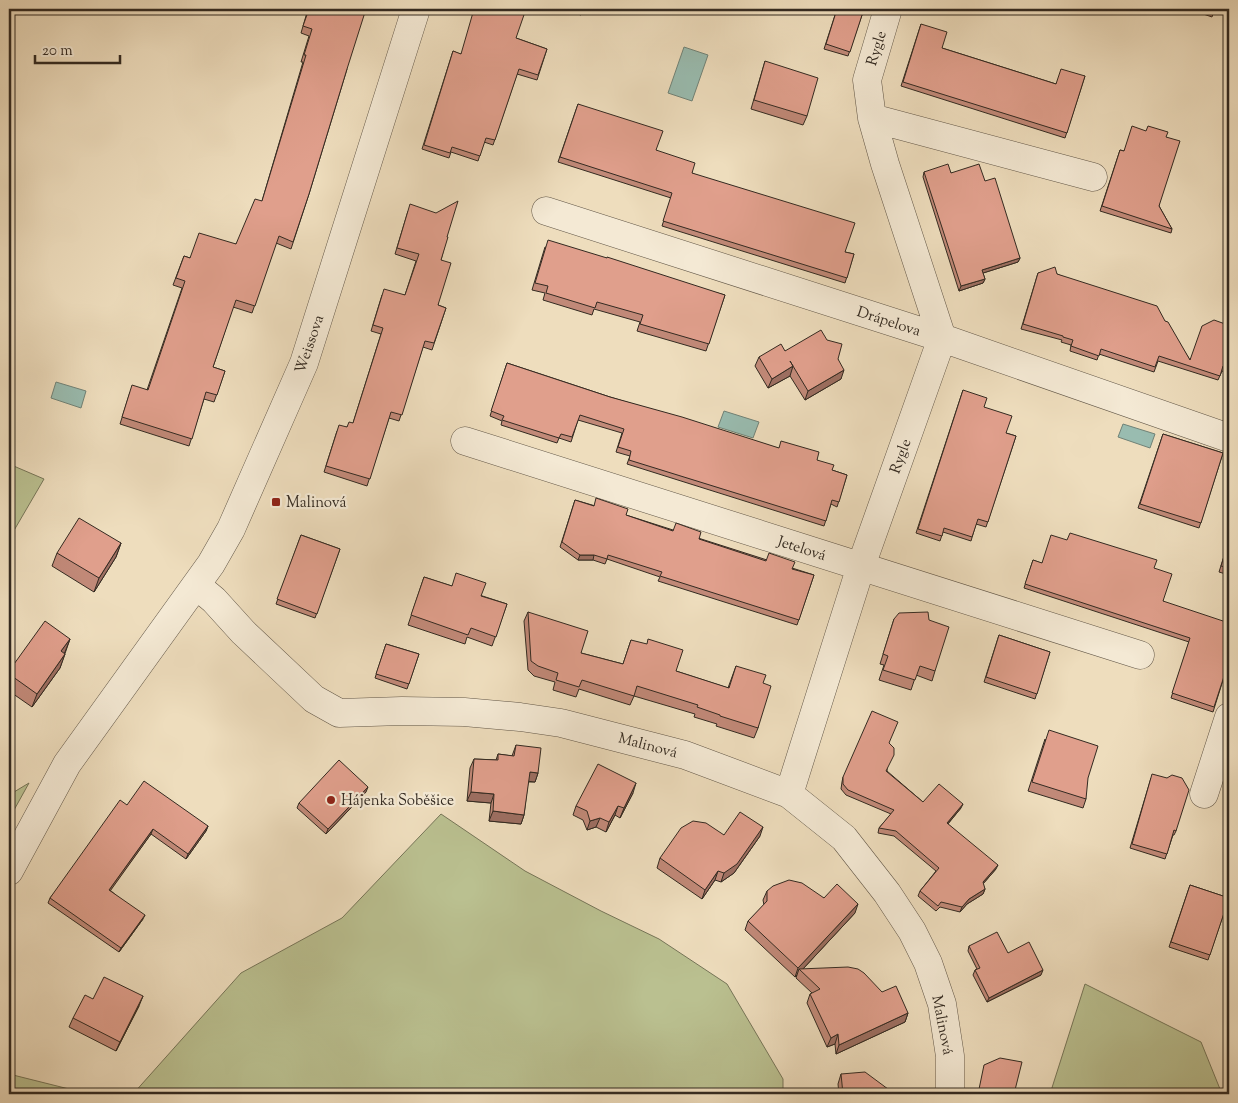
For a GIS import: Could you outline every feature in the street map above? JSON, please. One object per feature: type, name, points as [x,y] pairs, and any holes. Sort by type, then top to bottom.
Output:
[{"type":"street","name":"Weissova","points":[[9,870],[67,764],[211,564],[231,529],[304,364],[416,9]]},
{"type":"street","name":"Rygle","points":[[788,794],[861,566],[942,338],[885,164],[872,118],[867,80],[888,9]]},
{"type":"street","points":[[872,118],[1093,177]]},
{"type":"street","name":"Drápelova","points":[[546,211],[942,338],[1229,438]]},
{"type":"street","name":"Jetelová","points":[[465,441],[1140,655]]},
{"type":"street","name":"Malinová","points":[[196,585],[214,600],[243,632],[314,699],[339,714],[402,711],[464,712],[561,723],[686,755],[788,794],[844,838],[887,894],[912,931],[928,963],[942,1004],[950,1056],[950,1094]]},
{"type":"street","points":[[1204,794],[1229,717]]},
{"type":"green space","points":[[9,464],[44,479],[9,539]]},
{"type":"green space","points":[[29,783],[9,819],[9,795]]},
{"type":"green space","points":[[441,814],[525,871],[659,939],[727,984],[783,1079],[783,1094],[133,1094],[241,973],[342,918]]},
{"type":"green space","points":[[1085,984],[1201,1042],[1222,1094],[1050,1094]]},
{"type":"green space","points":[[9,1074],[89,1094],[9,1094]]},
{"type":"water","points":[[684,47],[708,55],[692,101],[668,93]]},
{"type":"water","points":[[56,382],[86,391],[81,408],[51,398]]},
{"type":"water","points":[[724,411],[759,422],[753,438],[718,427]]},
{"type":"water","points":[[1123,424],[1155,434],[1150,448],[1118,437]]},
{"type":"building","points":[[309,9],[366,9],[293,242],[279,236],[255,306],[236,300],[213,367],[225,371],[217,395],[206,392],[192,439],[122,417],[132,385],[148,390],[185,281],[176,278],[184,256],[190,258],[199,233],[236,244],[255,199],[262,201],[306,55],[304,55],[312,29],[303,26]]},
{"type":"building","points":[[474,9],[526,9],[516,38],[547,49],[538,75],[519,69],[495,140],[486,138],[480,156],[452,147],[450,153],[424,145],[453,51],[461,54]]},
{"type":"building","points":[[837,9],[864,9],[850,52],[826,44]]},
{"type":"building","points":[[921,24],[947,32],[942,48],[1056,84],[1061,69],[1085,76],[1067,133],[903,82]]},
{"type":"building","points":[[765,61],[818,78],[807,116],[754,100]]},
{"type":"building","points":[[578,104],[663,131],[656,150],[695,163],[692,173],[855,223],[845,252],[854,254],[847,278],[663,221],[672,193],[560,157]]},
{"type":"building","points":[[1132,126],[1146,131],[1148,126],[1168,132],[1166,137],[1180,141],[1159,206],[1172,229],[1102,206],[1120,150],[1124,151]]},
{"type":"building","points":[[948,164],[951,173],[979,164],[985,181],[995,178],[1020,258],[982,270],[985,279],[961,286],[924,172]]},
{"type":"building","points":[[458,201],[441,260],[451,263],[438,305],[446,308],[434,343],[425,341],[402,415],[391,412],[370,479],[326,466],[339,425],[347,427],[349,422],[353,423],[383,328],[373,325],[384,289],[405,295],[419,254],[397,248],[410,204],[436,213]]},
{"type":"building","points":[[548,240],[725,295],[709,344],[640,324],[643,315],[597,302],[595,308],[546,293],[548,286],[535,283]]},
{"type":"building","points":[[1055,267],[1057,274],[1157,306],[1190,360],[1202,326],[1214,320],[1228,325],[1229,368],[1223,366],[1220,376],[1159,356],[1155,367],[1101,349],[1099,356],[1071,346],[1073,340],[1023,324],[1038,273]]},
{"type":"building","points":[[821,330],[827,340],[842,344],[838,359],[844,370],[808,391],[793,366],[772,379],[759,357],[781,344],[785,351]]},
{"type":"building","points":[[507,363],[610,397],[682,417],[779,448],[781,441],[819,452],[817,460],[834,465],[832,470],[847,475],[839,502],[832,500],[826,521],[629,460],[631,451],[618,447],[624,429],[580,415],[572,437],[561,434],[559,438],[502,420],[504,416],[491,411]]},
{"type":"building","points":[[963,390],[987,398],[984,407],[1012,416],[1006,433],[1016,436],[988,522],[978,519],[972,537],[944,528],[942,536],[918,529]]},
{"type":"building","points":[[1163,434],[1223,453],[1201,523],[1140,504]]},
{"type":"building","points":[[596,498],[628,509],[626,515],[673,531],[676,523],[701,532],[699,539],[766,561],[769,553],[795,562],[792,569],[814,575],[799,620],[660,576],[662,572],[608,555],[607,559],[594,555],[580,555],[562,542],[575,500],[594,506]]},
{"type":"building","points":[[79,518],[121,543],[99,578],[57,553]]},
{"type":"building","points":[[1070,533],[1157,560],[1154,568],[1172,574],[1163,601],[1229,623],[1225,639],[1229,641],[1229,661],[1214,707],[1172,693],[1190,638],[1025,584],[1033,560],[1042,563],[1051,535],[1067,540]]},
{"type":"building","points":[[301,535],[340,549],[317,614],[277,599]]},
{"type":"building","points":[[1229,541],[1229,568],[1221,566]]},
{"type":"building","points":[[456,573],[486,583],[481,596],[507,604],[496,637],[471,628],[468,635],[411,615],[424,577],[452,586]]},
{"type":"building","points":[[528,612],[588,631],[581,653],[623,664],[631,640],[647,644],[648,639],[683,650],[676,671],[729,688],[736,666],[766,675],[763,683],[771,686],[758,728],[720,716],[697,707],[698,705],[637,686],[634,696],[582,680],[579,687],[556,680],[558,673],[538,666],[531,661]]},
{"type":"building","points":[[928,612],[929,620],[949,627],[935,671],[920,666],[915,680],[883,670],[888,656],[883,654],[894,619],[899,613]]},
{"type":"building","points":[[45,621],[70,639],[61,651],[65,654],[37,694],[9,674],[9,671]]},
{"type":"building","points":[[999,635],[1050,652],[1037,694],[986,677]]},
{"type":"building","points":[[386,644],[419,654],[409,684],[376,674]]},
{"type":"building","points":[[872,711],[898,722],[889,743],[894,748],[894,755],[886,771],[923,802],[939,784],[963,804],[947,823],[998,865],[983,882],[985,889],[969,899],[962,907],[941,902],[938,906],[920,891],[939,868],[896,831],[879,828],[894,810],[848,790],[843,784],[843,777]]},
{"type":"building","points":[[1049,730],[1098,746],[1088,778],[1086,799],[1032,782]]},
{"type":"building","points":[[516,745],[541,748],[538,773],[530,772],[524,815],[493,811],[494,794],[471,792],[474,759],[498,760],[498,754],[514,756]]},
{"type":"building","name":"Hájenka Soběšice","points":[[339,760],[368,787],[328,829],[299,803]]},
{"type":"building","points":[[598,764],[636,783],[624,808],[618,806],[609,822],[600,818],[590,821],[587,811],[576,806]]},
{"type":"building","points":[[1152,774],[1167,778],[1172,775],[1182,778],[1189,790],[1167,854],[1132,844]]},
{"type":"building","points":[[144,781],[208,826],[188,854],[153,829],[109,890],[145,915],[121,948],[50,898],[120,800],[127,805]]},
{"type":"building","points":[[740,812],[763,827],[737,864],[724,873],[718,871],[705,890],[660,858],[681,828],[693,821],[706,823],[724,835]]},
{"type":"building","points":[[789,880],[802,883],[824,898],[837,884],[858,904],[798,968],[748,921],[767,901],[767,891],[773,886]]},
{"type":"building","points":[[1190,885],[1229,898],[1210,955],[1171,942]]},
{"type":"building","points":[[997,932],[1008,953],[1029,942],[1043,970],[989,998],[975,970],[980,968],[969,946]]},
{"type":"building","points":[[848,967],[858,969],[864,973],[882,992],[896,986],[908,1013],[839,1045],[838,1034],[831,1038],[810,994],[820,989],[799,969]]},
{"type":"building","points":[[104,977],[143,996],[120,1042],[73,1018],[85,995],[93,999]]},
{"type":"building","points":[[1000,1058],[1022,1062],[1014,1094],[978,1094],[984,1065]]},
{"type":"building","points":[[865,1072],[892,1092],[892,1094],[843,1094],[841,1074]]},
{"type":"place","name":"Malinová","points":[[276,502]]},
{"type":"place","name":"Hájenka Soběšice","points":[[331,800]]}]
